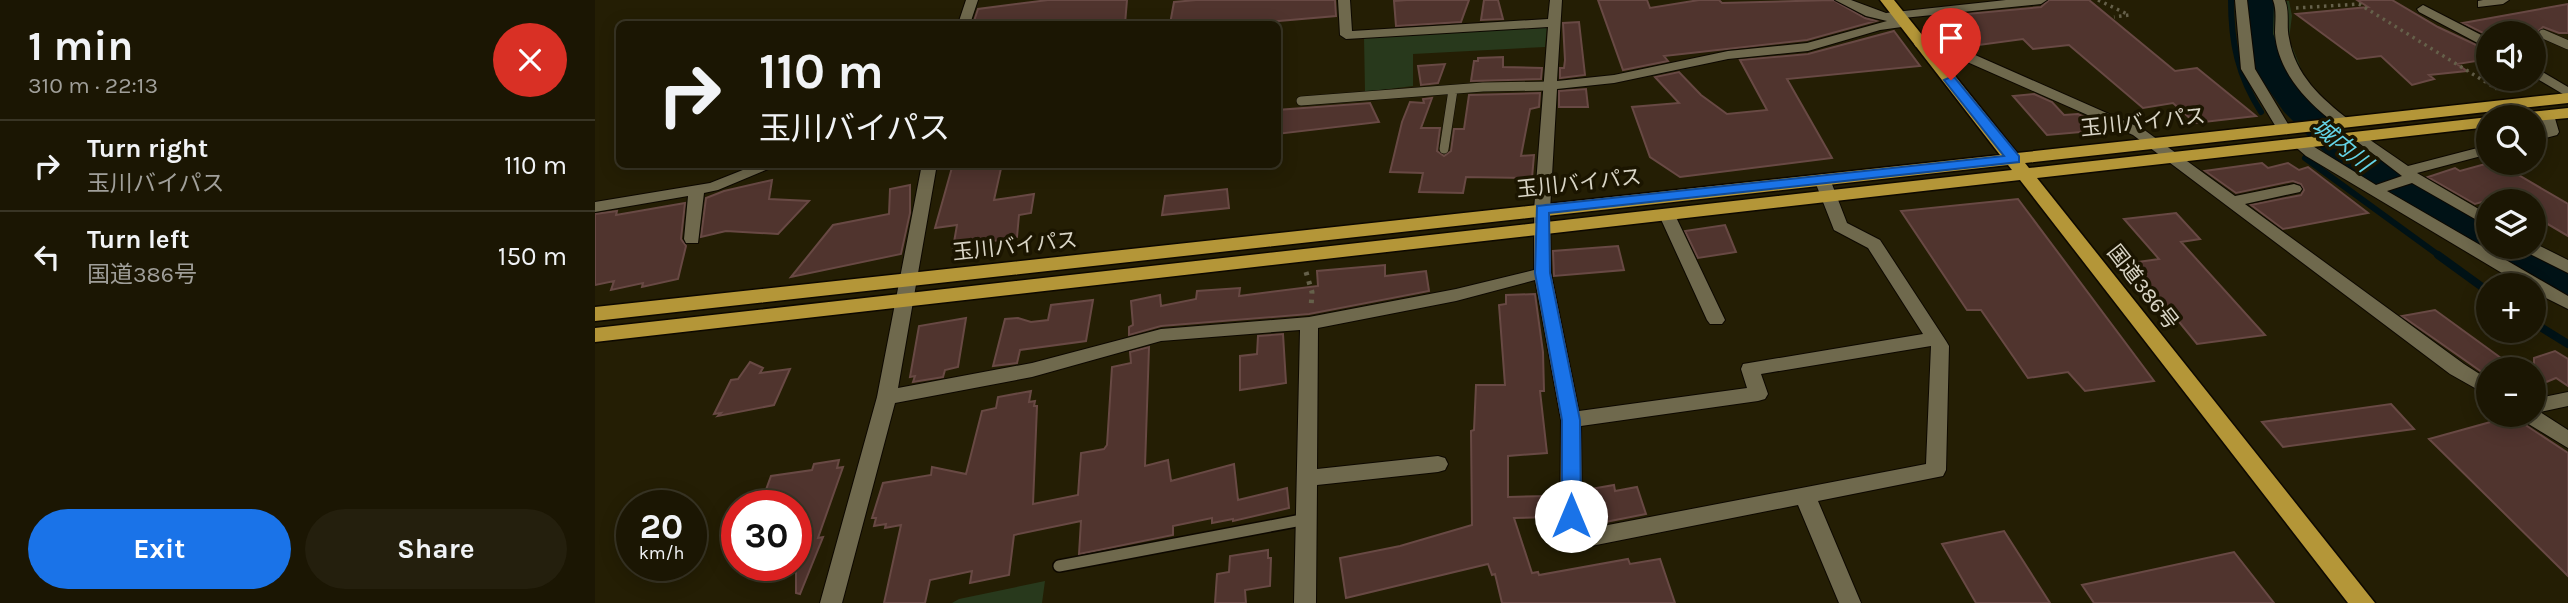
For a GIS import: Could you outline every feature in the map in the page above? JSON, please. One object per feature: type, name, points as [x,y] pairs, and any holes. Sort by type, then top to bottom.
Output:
[{"type":"highway","name":"国道386号","points":[[1894,13],[2019,166],[2363,603]]},
{"type":"highway","name":"玉川バイパス","points":[[2349,131],[2568,98]]},
{"type":"highway","points":[[2546,115],[2568,113]]},
{"type":"highway","name":"玉川バイパス","points":[[595,335],[908,299],[1149,263],[1542,210],[1825,188],[2019,166],[2155,144],[2476,123]]},
{"type":"highway","name":"玉川バイパス","points":[[2019,166],[2171,158],[2296,136]]},
{"type":"highway","name":"玉川バイパス","points":[[595,314],[911,280],[1149,263],[1542,229],[1667,215],[1825,188]]},
{"type":"street","points":[[965,21],[972,0]]},
{"type":"street","points":[[1345,0],[1346,35],[1553,23]]},
{"type":"street","points":[[1556,0],[1542,210],[1542,273],[1571,420],[1571,541],[1936,470],[1940,346],[1874,244],[1840,226],[1825,188]]},
{"type":"street","points":[[1841,0],[1870,13],[1992,7],[2041,0]]},
{"type":"street","points":[[2241,0],[2248,69],[2296,136],[2374,191],[2514,273]]},
{"type":"street","points":[[2482,4],[2503,0]]},
{"type":"street","points":[[2282,5],[2282,36],[2293,75],[2310,97],[2349,131],[2410,174],[2476,214]]},
{"type":"street","points":[[2423,9],[2476,39]]},
{"type":"street","points":[[1550,86],[1614,79],[1728,55],[1808,47],[1879,26],[1894,13]]},
{"type":"street","points":[[1921,44],[1943,46],[2138,132],[2476,381]]},
{"type":"street","points":[[2546,79],[2568,93]]},
{"type":"street","points":[[2374,191],[2410,174],[2476,153]]},
{"type":"street","points":[[595,207],[697,190],[761,168]]},
{"type":"street","points":[[831,603],[887,397],[908,299],[929,168]]},
{"type":"street","points":[[2230,202],[2294,189]]},
{"type":"street","points":[[692,239],[697,190]]},
{"type":"street","points":[[1667,215],[1716,320]]},
{"type":"street","points":[[2546,255],[2568,267]]},
{"type":"street","points":[[887,397],[1032,370],[1161,335],[1309,323],[1456,295],[1542,273]]},
{"type":"street","points":[[2546,291],[2568,303]]},
{"type":"street","points":[[1305,603],[1309,323]]},
{"type":"street","points":[[1571,420],[1758,394],[1750,369],[1935,339]]},
{"type":"street","points":[[2546,404],[2568,399]]},
{"type":"street","points":[[2546,426],[2568,440]]},
{"type":"street","points":[[1308,478],[1438,464]]},
{"type":"street","points":[[1805,496],[1850,603]]},
{"type":"lane","points":[[2546,35],[2568,45]]},
{"type":"lane","points":[[1301,101],[1550,86]]},
{"type":"lane","points":[[1444,149],[1453,90]]},
{"type":"lane","points":[[1059,566],[1307,518]]},
{"type":"path","points":[[2098,0],[2129,15],[2114,18]]},
{"type":"path","points":[[2282,5],[2359,4],[2391,26],[2468,69],[2504,94]]},
{"type":"path","points":[[1305,269],[1312,292],[1309,323]]},
{"type":"green space","points":[[2268,0],[2289,1],[2292,16],[2289,39],[2307,83],[2332,107],[2310,109],[2284,74],[2267,34],[2273,9]]},
{"type":"green space","points":[[1547,26],[1545,47],[1413,54],[1413,86],[1365,92],[1364,37]]},
{"type":"green space","points":[[1045,581],[1042,603],[952,603],[959,599]]},
{"type":"building","points":[[1048,0],[1127,0],[1125,21],[974,21],[978,9]]},
{"type":"building","points":[[1335,0],[1336,16],[1280,21],[1171,21],[1174,2]]},
{"type":"building","points":[[1469,0],[1461,22],[1396,26],[1394,1]]},
{"type":"building","points":[[1484,0],[1498,0],[1503,19],[1481,20]]},
{"type":"building","points":[[1598,0],[1647,0],[1650,8],[1699,0],[1719,0],[1722,3],[1833,0],[1865,18],[1876,21],[1807,40],[1664,56],[1668,61],[1623,70]]},
{"type":"building","points":[[2049,0],[2089,0],[2175,71],[2197,68],[2256,116],[2195,123],[2173,103],[2143,108],[2069,45],[2033,49],[2023,39],[1964,47],[1934,17],[2041,7]]},
{"type":"building","points":[[2357,0],[2392,0],[2438,27],[2476,45],[2476,61],[2457,64],[2467,71],[2429,75],[2434,79],[2412,85],[2381,56],[2357,59],[2296,14],[2368,7]]},
{"type":"building","points":[[2568,4],[2568,33],[2546,28],[2546,21],[2476,21],[2476,30],[2463,23]]},
{"type":"building","points":[[1579,22],[1585,75],[1560,78],[1560,68],[1564,68],[1565,60],[1563,23]]},
{"type":"building","points":[[1894,31],[1920,66],[1787,79],[1832,158],[1680,177],[1650,157],[1632,107],[1679,103],[1655,77],[1679,72],[1701,95],[1727,114],[1767,110],[1740,60],[1808,54]]},
{"type":"building","points":[[1503,57],[1503,67],[1542,68],[1541,79],[1471,81],[1474,61],[1478,61],[1478,58]]},
{"type":"building","points":[[1445,64],[1438,83],[1421,85],[1418,66]]},
{"type":"building","points":[[1586,89],[1588,107],[1559,107],[1559,91]]},
{"type":"building","points":[[1540,93],[1539,107],[1530,109],[1521,156],[1534,155],[1532,178],[1466,177],[1463,193],[1419,192],[1423,173],[1390,172],[1402,122],[1410,102],[1424,103],[1423,99],[1432,98],[1421,128],[1440,128],[1437,151],[1444,156],[1451,151],[1454,129],[1464,129],[1469,95]]},
{"type":"building","points":[[2034,94],[2052,102],[2064,115],[2078,114],[2094,121],[2104,130],[2047,135],[2013,96]]},
{"type":"building","points":[[1370,103],[1379,122],[1281,134],[1281,110]]},
{"type":"building","points":[[2262,163],[2268,168],[2288,163],[2299,170],[2308,167],[2368,213],[2283,229],[2251,205],[2301,195],[2304,190],[2301,184],[2293,181],[2236,193],[2205,171]]},
{"type":"building","points":[[2476,167],[2476,175],[2518,175],[2542,189],[2476,189],[2475,204],[2428,177],[2455,168],[2460,171]]},
{"type":"building","points":[[952,168],[1001,168],[994,200],[1034,194],[1031,213],[1019,215],[1017,237],[953,248],[957,225],[935,228]]},
{"type":"building","points":[[772,180],[769,199],[809,201],[778,234],[726,231],[701,237],[706,198]]},
{"type":"building","points":[[910,185],[910,213],[901,254],[791,277],[833,225],[889,214],[890,189]]},
{"type":"building","points":[[1227,189],[1229,208],[1162,215],[1165,196]]},
{"type":"building","points":[[2546,191],[2568,204],[2568,236],[2546,223]]},
{"type":"building","points":[[2018,199],[2154,381],[2085,391],[2068,372],[2028,378],[1981,310],[1967,310],[1901,211]]},
{"type":"building","points":[[685,203],[681,239],[686,246],[678,279],[611,290],[614,281],[595,285],[595,214],[617,211],[616,215]]},
{"type":"building","points":[[2176,213],[2200,239],[2181,242],[2265,335],[2197,344],[2131,263],[2159,259],[2124,219]]},
{"type":"building","points":[[1725,225],[1736,252],[1698,258],[1685,231]]},
{"type":"building","points":[[1618,246],[1624,270],[1554,276],[1553,251]]},
{"type":"building","points":[[1385,265],[1385,276],[1426,271],[1429,291],[1309,314],[1161,326],[1129,335],[1129,327],[1133,325],[1131,301],[1160,295],[1161,306],[1196,299],[1197,291],[1240,288],[1239,296],[1318,286],[1317,271]]},
{"type":"building","points":[[1535,294],[1543,352],[1544,391],[1540,391],[1547,453],[1508,456],[1508,497],[1550,496],[1551,517],[1514,518],[1532,573],[1538,572],[1539,575],[1628,559],[1630,564],[1660,559],[1675,603],[1502,603],[1495,574],[1492,575],[1488,564],[1346,598],[1340,558],[1400,546],[1472,525],[1471,431],[1474,430],[1476,385],[1505,385],[1499,305],[1506,304],[1506,295]]},
{"type":"building","points":[[1093,300],[1086,341],[1020,350],[1017,363],[993,366],[1005,319],[1018,318],[1031,322],[1048,320],[1051,305]]},
{"type":"building","points":[[2435,310],[2476,340],[2476,343],[2480,343],[2500,357],[2476,357],[2476,368],[2402,316]]},
{"type":"building","points":[[966,318],[958,367],[945,370],[943,377],[913,382],[915,376],[910,377],[919,326]]},
{"type":"building","points":[[1283,334],[1286,383],[1240,390],[1240,356],[1257,354],[1258,336]]},
{"type":"building","points":[[1149,347],[1145,466],[1168,460],[1171,481],[1234,464],[1238,500],[1287,488],[1289,508],[1233,521],[1212,523],[1212,518],[1173,526],[1173,535],[1079,554],[1081,521],[1014,535],[1009,575],[970,583],[972,571],[930,580],[925,603],[884,603],[901,525],[885,528],[886,524],[874,526],[876,518],[872,518],[883,483],[931,475],[932,467],[966,474],[982,411],[996,408],[998,397],[1031,391],[1029,402],[1035,401],[1034,406],[1037,406],[1033,504],[1078,495],[1081,453],[1104,449],[1107,445],[1112,367],[1131,363],[1130,352]]},
{"type":"building","points":[[2555,351],[2568,359],[2568,386],[2556,378],[2546,382],[2546,357],[2537,357]]},
{"type":"building","points":[[750,362],[763,368],[760,373],[790,369],[774,405],[718,416],[721,413],[714,414],[731,380],[738,379]]},
{"type":"building","points":[[2391,404],[2414,429],[2283,447],[2262,422]]},
{"type":"building","points":[[2476,426],[2529,427],[2568,453],[2568,576],[2429,439]]},
{"type":"building","points":[[839,460],[837,468],[843,467],[818,538],[823,537],[812,564],[812,490],[766,490],[771,476],[812,470],[814,464]]},
{"type":"building","points":[[1614,485],[1615,491],[1637,487],[1646,514],[1595,524],[1585,490]]},
{"type":"building","points":[[2004,531],[2050,603],[1976,603],[1942,544]]},
{"type":"building","points":[[1268,550],[1268,558],[1271,558],[1270,586],[1245,590],[1246,603],[1215,603],[1217,574],[1229,572],[1230,556]]},
{"type":"building","points":[[2234,552],[2274,603],[2094,603],[2082,585]]},
{"type":"building","points":[[796,581],[805,581],[800,594],[796,593]]},
{"type":"waterway","points":[[2231,0],[2232,31],[2237,59],[2261,112]]},
{"type":"waterway","name":"城内川","points":[[2259,0],[2257,34],[2276,76],[2296,105],[2351,158],[2476,235]]},
{"type":"waterway","points":[[2305,158],[2441,257]]},
{"type":"waterway","points":[[2438,255],[2476,283]]},
{"type":"waterway","name":"城内川","points":[[2517,259],[2568,286]]},
{"type":"waterway","points":[[2546,330],[2568,344]]},
{"type":"route","points":[[1571,516],[1571,420],[1542,273],[1542,210],[2014,159],[1951,80]]}]
